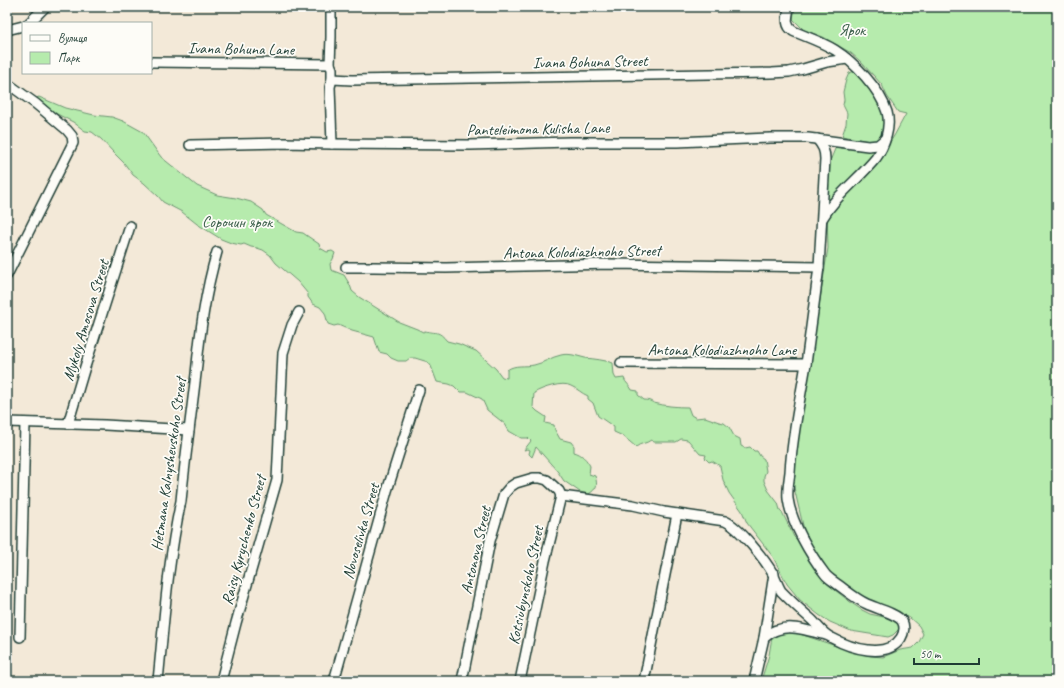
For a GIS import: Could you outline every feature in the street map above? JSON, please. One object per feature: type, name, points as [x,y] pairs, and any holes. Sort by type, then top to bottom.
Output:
[{"type":"street","points":[[31,22],[45,7]]},
{"type":"street","points":[[331,7],[332,37],[330,64],[332,69],[332,79],[330,87],[332,144]]},
{"type":"street","points":[[789,7],[787,25],[789,29],[833,49],[847,59],[859,70],[878,93],[887,112],[888,130],[883,148],[876,158],[831,205],[822,219]]},
{"type":"street","points":[[7,30],[22,26]]},
{"type":"street","name":"Ivana Bohuna Street","points":[[332,79],[352,80],[772,73],[789,72],[827,62],[847,59]]},
{"type":"street","name":"Ivana Bohuna Lane","points":[[152,62],[330,64]]},
{"type":"street","points":[[7,78],[23,95]]},
{"type":"street","points":[[7,83],[68,130],[72,136],[73,143],[7,275]]},
{"type":"street","name":"Panteleimona Kulisha Lane","points":[[190,145],[677,142],[770,138],[817,139],[868,146],[878,145],[885,140]]},
{"type":"street","points":[[806,364],[819,267],[822,219],[825,154],[822,145],[817,139]]},
{"type":"street","name":"Mykoly Amosova Street","points":[[68,424],[130,226]]},
{"type":"street","name":"Hetmana Kalnyshevskoho Street","points":[[158,681],[169,576],[175,528],[181,501],[205,300],[217,252]]},
{"type":"street","name":"Antona Kolodiazhnoho Street","points":[[346,267],[374,266],[446,268],[611,264],[819,267]]},
{"type":"street","name":"Raisy Kyrychenko Street","points":[[221,681],[277,480],[283,353],[290,329],[299,312]]},
{"type":"street","name":"Antona Kolodiazhnoho Lane","points":[[621,363],[806,364],[792,448],[788,498],[791,514],[806,545],[826,576],[865,603],[894,614],[902,620],[904,626],[902,638],[897,643],[893,646],[876,651],[849,646],[826,636]]},
{"type":"street","name":"Novoselivka Street","points":[[334,681],[387,491],[419,390]]},
{"type":"street","points":[[7,422],[139,426],[189,430]]},
{"type":"street","points":[[20,637],[24,423]]},
{"type":"street","name":"Antonova Street","points":[[462,681],[490,541],[504,494],[516,483],[533,478],[540,478],[547,480],[559,490],[561,496]]},
{"type":"street","points":[[561,496],[633,506],[730,523],[749,542],[774,574],[781,591],[813,621],[826,636]]},
{"type":"street","name":"Kotsiubynskoho Street","points":[[520,681],[545,561],[561,496]]},
{"type":"street","points":[[644,681],[677,514]]},
{"type":"street","points":[[754,681],[764,638],[774,574]]},
{"type":"street","points":[[764,638],[777,630],[792,628],[808,630],[826,636]]},
{"type":"green space","name":"Ярок","points":[[795,7],[1057,7],[1057,681],[761,681],[769,655],[772,637],[778,635],[797,633],[854,652],[883,657],[900,650],[913,648],[919,642],[923,634],[919,626],[910,618],[868,602],[829,572],[805,534],[792,479],[828,248],[826,171],[837,144],[888,145],[906,114],[898,112],[887,96],[882,85],[851,53],[823,37],[804,30],[793,19]]},
{"type":"green space","points":[[855,71],[871,88],[883,111],[886,124],[880,141],[874,142],[842,136],[846,124],[847,113],[843,105],[843,92],[849,73]]},
{"type":"green space","name":"Сорочин ярок","points":[[39,97],[65,108],[94,115],[112,117],[143,132],[161,157],[197,186],[217,195],[251,202],[263,210],[266,215],[296,232],[303,233],[319,244],[320,248],[327,252],[332,251],[335,253],[330,264],[331,270],[344,275],[352,291],[359,297],[399,322],[423,332],[438,333],[447,341],[476,351],[496,369],[502,377],[507,378],[507,370],[510,368],[534,365],[564,354],[603,360],[613,363],[614,375],[616,379],[624,378],[632,390],[638,391],[638,395],[644,400],[667,406],[688,407],[691,415],[696,418],[705,417],[724,423],[729,427],[734,436],[740,439],[741,446],[745,448],[750,447],[754,451],[757,451],[764,459],[766,471],[764,481],[768,490],[778,503],[794,537],[801,544],[826,583],[862,610],[870,614],[893,619],[897,622],[899,629],[893,635],[888,637],[851,631],[830,622],[800,600],[787,584],[773,557],[747,523],[742,511],[729,493],[723,480],[720,466],[712,461],[709,462],[705,458],[706,455],[700,454],[688,440],[681,439],[676,442],[654,442],[651,440],[636,447],[623,436],[614,432],[614,427],[598,416],[593,403],[588,399],[588,396],[573,387],[563,384],[547,387],[534,393],[533,407],[546,417],[545,423],[554,425],[560,439],[571,442],[574,446],[574,452],[586,459],[589,464],[589,474],[595,476],[596,486],[589,494],[580,492],[564,481],[536,447],[532,457],[529,454],[530,450],[524,450],[531,441],[528,438],[521,438],[509,431],[505,424],[487,410],[482,399],[467,392],[460,392],[454,386],[449,384],[437,382],[428,362],[415,358],[410,358],[406,361],[398,361],[391,358],[387,354],[379,352],[374,337],[352,331],[338,325],[334,326],[328,324],[325,313],[320,307],[313,304],[308,297],[308,294],[298,282],[276,263],[270,255],[257,248],[244,244],[241,245],[231,243],[221,239],[197,224],[182,212],[163,202],[144,183],[133,175],[124,163],[101,139],[92,132],[85,131],[73,122],[55,113],[36,98]]}]
